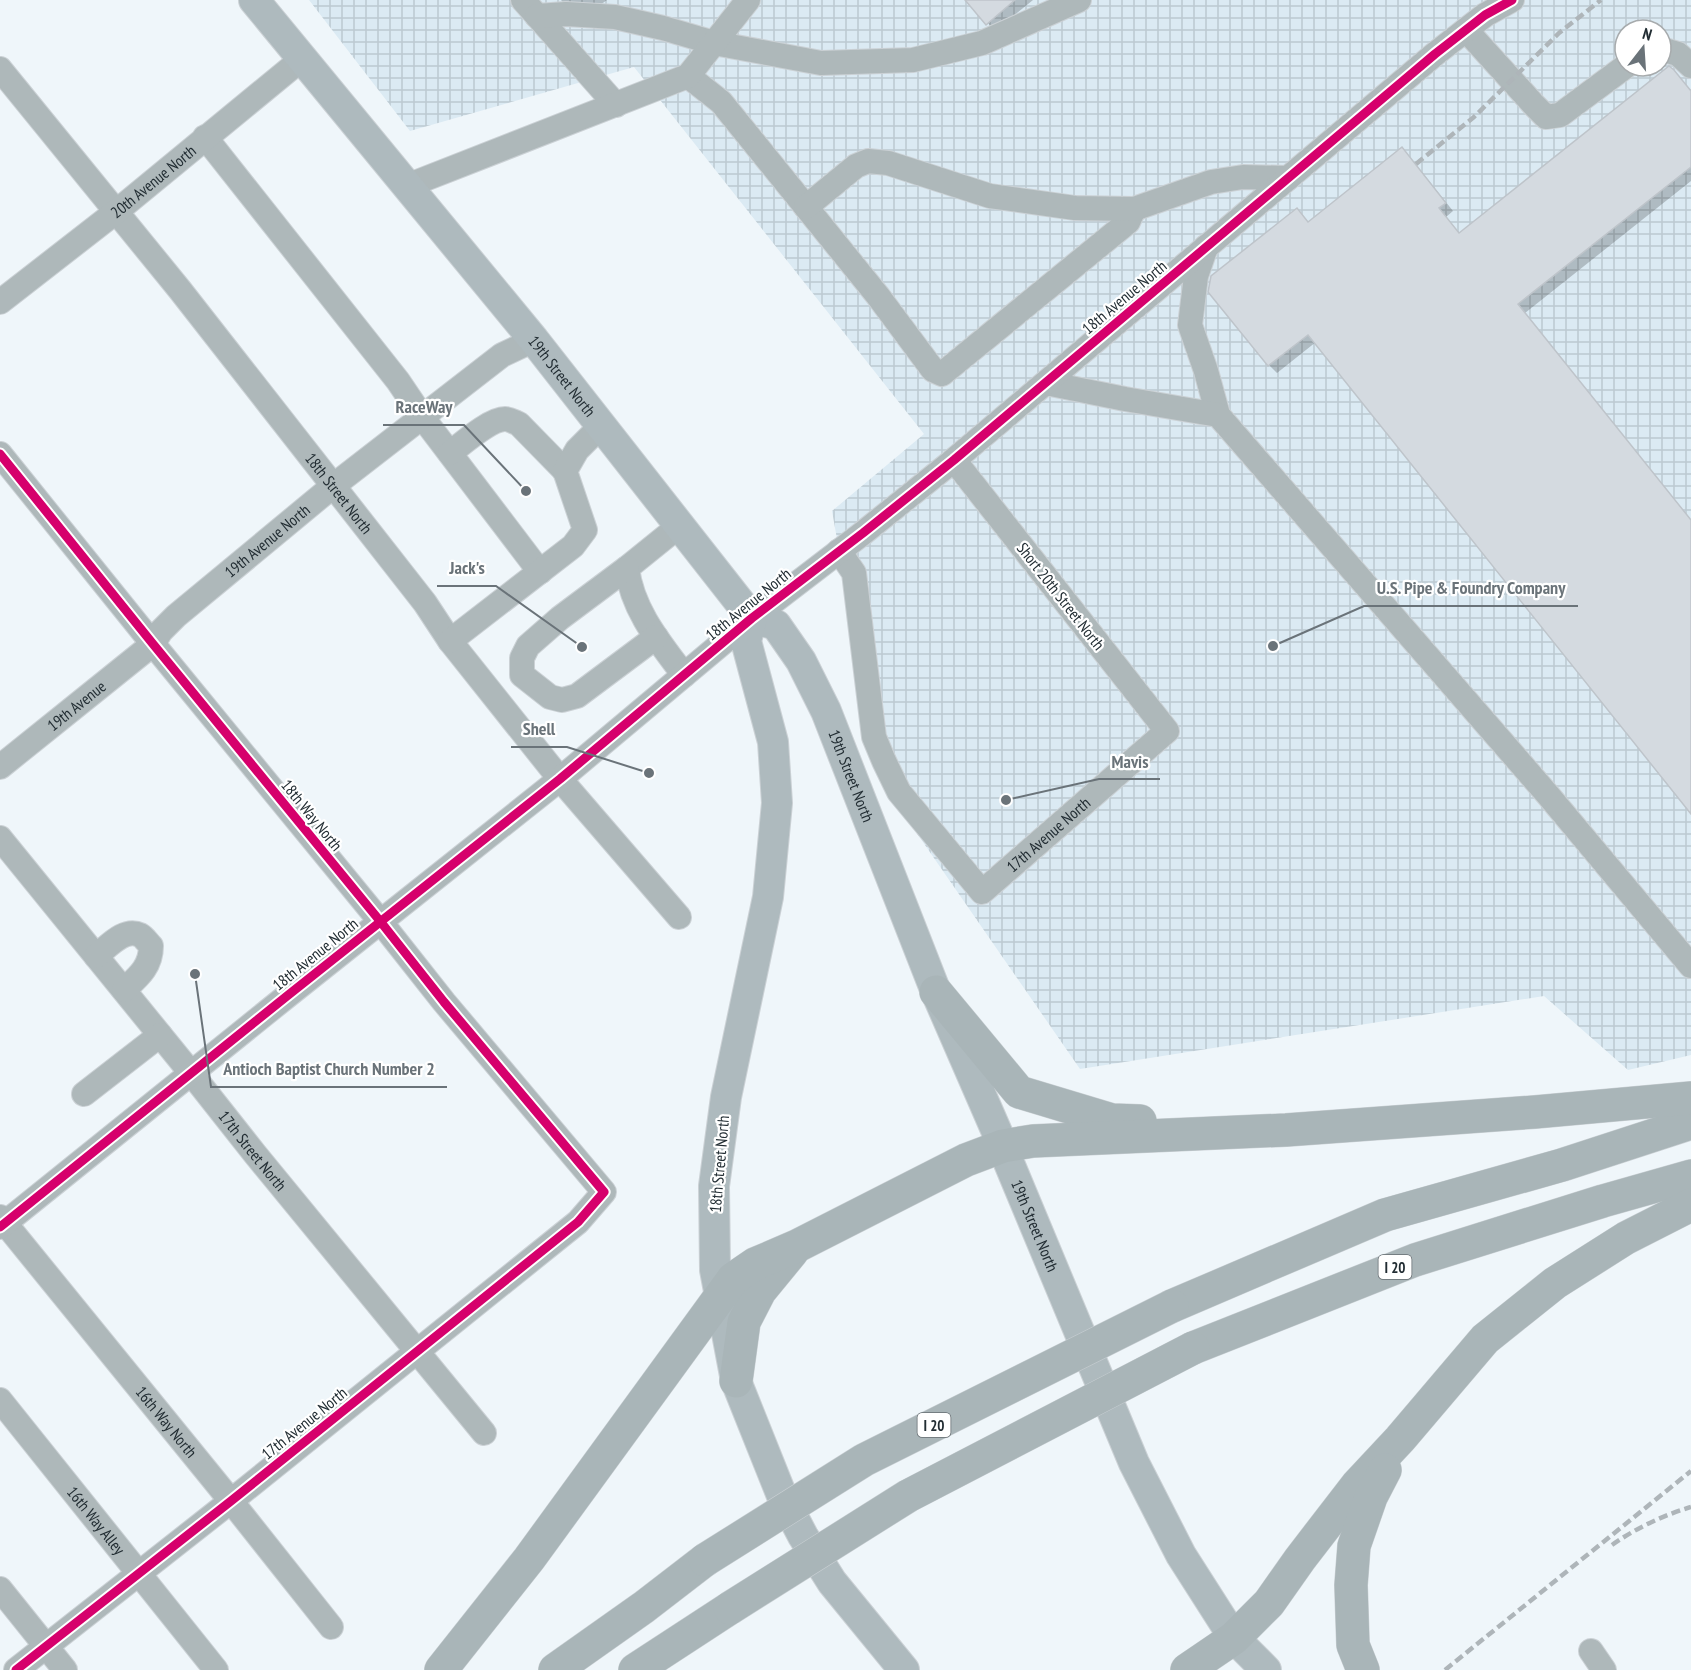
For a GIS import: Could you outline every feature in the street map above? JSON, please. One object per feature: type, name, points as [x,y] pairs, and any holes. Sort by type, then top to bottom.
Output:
[{"type":"highway","points":[[936,992],[1019,1092],[1112,1120],[1286,1130]]},
{"type":"highway","points":[[441,1670],[529,1559],[733,1280],[755,1264],[797,1246],[966,1160],[1003,1146],[1033,1141],[1286,1130],[1691,1098]]},
{"type":"highway","name":"I 20","points":[[555,1670],[644,1607],[705,1560],[864,1460],[1172,1306],[1385,1215],[1562,1165],[1691,1123]]},
{"type":"highway","name":"I 20","points":[[635,1670],[908,1496],[1193,1348],[1415,1260],[1691,1176]]},
{"type":"highway","points":[[1187,1670],[1234,1638],[1269,1603],[1357,1485],[1400,1439],[1485,1339],[1555,1283],[1626,1238],[1691,1204]]},
{"type":"highway","points":[[736,1381],[744,1322],[760,1291],[797,1246]]},
{"type":"highway","points":[[1358,1658],[1351,1585],[1354,1546],[1371,1497],[1400,1439]]},
{"type":"main road","name":"19th Street North","points":[[254,0],[534,340],[752,618],[776,625],[801,661],[826,711],[936,992],[1003,1146],[1017,1185],[1134,1463],[1181,1555],[1234,1638],[1266,1670]]},
{"type":"main road","name":"18th Street North","points":[[752,618],[746,641],[773,742],[777,803],[768,897],[726,1097],[714,1186],[715,1270],[736,1381],[782,1496],[802,1536],[832,1582],[904,1670]]},
{"type":"street","points":[[407,186],[688,76],[748,0]]},
{"type":"street","points":[[530,8],[566,14],[615,17],[714,43],[820,63],[913,60],[982,43],[1079,0]]},
{"type":"street","name":"18th Avenue North","points":[[2,1222],[560,779],[752,618],[954,460],[1426,61],[1485,15],[1512,0]]},
{"type":"street","points":[[530,8],[616,105]]},
{"type":"street","points":[[1466,30],[1546,117],[1560,115],[1613,76]]},
{"type":"street","points":[[1673,53],[1678,54],[1691,66]]},
{"type":"street","name":"20th Avenue North","points":[[0,302],[117,211],[303,58]]},
{"type":"street","name":"18th Street North","points":[[0,69],[180,290],[425,603],[450,641],[560,779],[679,916]]},
{"type":"street","points":[[688,76],[721,102],[878,296],[933,370],[942,374],[1128,222],[1134,209]]},
{"type":"street","points":[[205,137],[398,381],[423,418],[540,572]]},
{"type":"street","points":[[806,207],[856,166],[868,161],[888,163],[990,196],[1075,208],[1134,209],[1211,182],[1243,177],[1288,178]]},
{"type":"street","points":[[1206,247],[1196,276],[1190,326],[1218,415],[1548,795],[1691,966]]},
{"type":"street","name":"19th Avenue North","points":[[153,644],[176,616],[333,486],[502,355],[534,340]]},
{"type":"street","points":[[1046,383],[1218,415]]},
{"type":"street","points":[[450,453],[490,424],[499,420],[512,420],[519,424],[565,471],[585,530],[573,546],[450,641]]},
{"type":"street","points":[[565,471],[577,450],[601,426]]},
{"type":"street","name":"18th Way North","points":[[0,454],[444,1002],[604,1192]]},
{"type":"street","name":"Short 20th Street North","points":[[954,460],[1167,731]]},
{"type":"street","points":[[522,675],[522,658],[528,646],[560,618],[679,526]]},
{"type":"street","name":"17th Avenue North","points":[[839,551],[854,573],[874,737],[884,761],[899,792],[982,892],[1167,731]]},
{"type":"street","points":[[627,568],[629,584],[647,626],[684,675]]},
{"type":"street","points":[[522,675],[549,697],[562,700],[577,696],[656,637]]},
{"type":"street","name":"19th Avenue","points":[[0,767],[153,644]]},
{"type":"street","points":[[493,695],[522,675]]},
{"type":"street","name":"17th Street North","points":[[0,838],[484,1433]]},
{"type":"street","points":[[96,956],[120,937],[129,933],[140,935],[151,946],[151,956],[144,971],[124,990]]},
{"type":"street","points":[[84,1094],[160,1035]]},
{"type":"street","name":"17th Avenue North","points":[[16,1670],[418,1352],[578,1222],[604,1192]]},
{"type":"street","name":"16th Way North","points":[[2,1222],[231,1501],[331,1628]]},
{"type":"street","name":"16th Way Alley","points":[[0,1400],[216,1670]]},
{"type":"street","points":[[0,1589],[64,1670]]},
{"type":"shaded area","points":[[309,0],[1691,0],[1691,1055],[1628,1070],[1544,996],[1080,1069],[880,780],[832,511],[924,434],[634,67],[410,131]]},
{"type":"building","points":[[965,0],[1015,0],[986,25]]},
{"type":"building","points":[[1673,69],[1691,91],[1691,167],[1518,304],[1691,520],[1691,814],[1308,335],[1268,366],[1208,292],[1211,276],[1297,208],[1308,222],[1402,147],[1446,203],[1439,208],[1459,233],[1654,78],[1673,78]]},
{"type":"railway","points":[[1416,164],[1474,117],[1559,33],[1601,0]]},
{"type":"railway","points":[[1445,1670],[1691,1471]]},
{"type":"railway","points":[[1612,1545],[1650,1523],[1691,1507]]},
{"type":"cycle path","points":[[0,1227],[560,779],[752,618],[954,460],[1435,54],[1485,15],[1512,0]]},
{"type":"cycle path","points":[[0,454],[444,1002],[604,1192],[578,1222],[231,1501],[16,1670]]},
{"type":"place","name":"RaceWay","points":[[526,491]]},
{"type":"place","name":"U.S. Pipe & Foundry Company","points":[[1273,646]]},
{"type":"place","name":"Jack's","points":[[582,647]]},
{"type":"place","name":"Shell","points":[[649,773]]},
{"type":"place","name":"Mavis","points":[[1006,800]]},
{"type":"place","name":"Antioch Baptist Church Number 2","points":[[195,974]]}]
